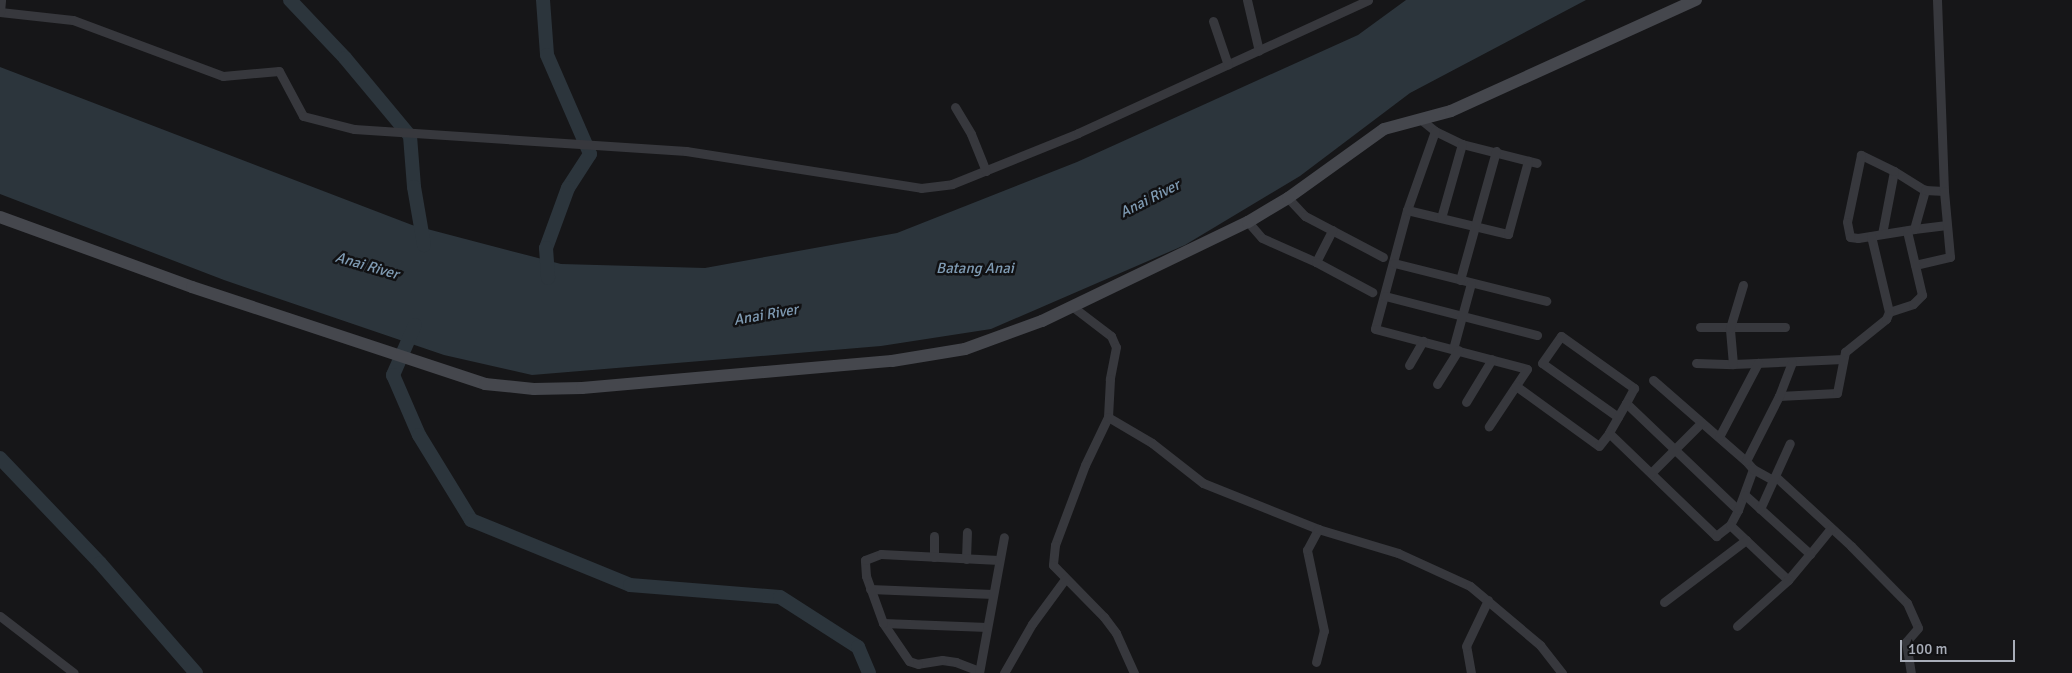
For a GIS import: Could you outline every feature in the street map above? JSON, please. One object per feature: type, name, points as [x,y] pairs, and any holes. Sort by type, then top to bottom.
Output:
[{"type":"street","points":[[1,0],[0,12],[73,20],[223,76],[279,71],[295,106],[308,119],[354,129],[686,151],[922,188],[952,184],[1124,114],[1368,0]]},
{"type":"street","points":[[1247,0],[1259,51]]},
{"type":"street","points":[[0,217],[192,287],[485,384],[508,387],[582,388],[710,379],[892,361],[965,349],[1002,338],[1074,307],[1248,222],[1288,198],[1384,129],[1457,108],[1696,0]]},
{"type":"street","points":[[1915,265],[1950,257],[1944,191],[1937,0]]},
{"type":"street","points":[[1213,21],[1228,65]]},
{"type":"street","points":[[955,107],[971,134],[986,171]]},
{"type":"street","points":[[1419,118],[1435,131],[1462,144],[1538,163]]},
{"type":"street","points":[[1435,131],[1408,210],[1375,329],[1527,369],[1489,426]]},
{"type":"street","points":[[1440,218],[1462,144]]},
{"type":"street","points":[[1460,280],[1496,151]]},
{"type":"street","points":[[1944,191],[1925,190],[1894,171],[1861,155],[1847,222],[1848,235],[1858,238],[1947,225]]},
{"type":"street","points":[[1408,210],[1475,228],[1503,234],[1509,232],[1528,161]]},
{"type":"street","points":[[1882,234],[1894,171]]},
{"type":"street","points":[[1779,396],[1837,393],[1844,359],[1849,347],[1881,325],[1889,312],[1913,304],[1922,295],[1915,265],[1911,230],[1925,190]]},
{"type":"street","points":[[1288,198],[1300,212],[1383,257]]},
{"type":"street","points":[[1248,222],[1262,238],[1316,262],[1372,292]]},
{"type":"street","points":[[1316,262],[1332,230]]},
{"type":"street","points":[[1871,236],[1889,312]]},
{"type":"street","points":[[1394,263],[1546,301]]},
{"type":"street","points":[[1437,384],[1456,349],[1471,283]]},
{"type":"street","points":[[1734,364],[1730,328],[1743,285]]},
{"type":"street","points":[[1384,296],[1537,336]]},
{"type":"street","points":[[1074,307],[1116,343],[1108,417],[1085,465],[1055,545],[1053,565],[1116,633],[1134,673]]},
{"type":"street","points":[[1700,327],[1785,327]]},
{"type":"street","points":[[1516,386],[1599,446],[1609,433],[1626,403],[1634,388],[1561,336],[1542,363],[1618,417]]},
{"type":"street","points":[[1408,365],[1423,341]]},
{"type":"street","points":[[1466,402],[1492,359]]},
{"type":"street","points":[[1696,362],[1734,364],[1844,359]]},
{"type":"street","points":[[1746,462],[1779,396],[1792,362]]},
{"type":"street","points":[[1719,437],[1758,363]]},
{"type":"street","points":[[1653,380],[1753,469],[1774,478],[1831,528],[1909,606],[1918,628],[1906,642],[1911,673]]},
{"type":"street","points":[[1626,403],[1676,448],[1738,510]]},
{"type":"street","points":[[1108,417],[1152,443],[1203,483],[1318,529],[1428,564],[1488,600],[1540,645],[1562,673]]},
{"type":"street","points":[[1651,473],[1700,423]]},
{"type":"street","points":[[1609,433],[1716,536],[1730,525],[1745,495],[1753,469]]},
{"type":"street","points":[[1760,508],[1790,443]]},
{"type":"street","points":[[1745,495],[1810,554]]},
{"type":"street","points":[[1730,525],[1788,580]]},
{"type":"street","points":[[1738,626],[1788,580],[1831,528]]},
{"type":"street","points":[[1316,662],[1324,631],[1307,550],[1318,529]]},
{"type":"street","points":[[966,558],[967,532]]},
{"type":"street","points":[[934,536],[934,557]]},
{"type":"street","points":[[999,560],[934,557],[868,557],[865,567],[870,589],[883,623],[909,661],[918,664],[942,660],[956,662],[979,672],[1004,537]]},
{"type":"street","points":[[1664,602],[1746,540]]},
{"type":"street","points":[[1004,673],[1032,624],[1065,579]]},
{"type":"street","points":[[870,589],[993,594]]},
{"type":"street","points":[[1471,673],[1467,642],[1488,600]]},
{"type":"street","points":[[0,616],[74,673]]},
{"type":"street","points":[[883,623],[987,627]]},
{"type":"water","name":"Batang Anai","points":[[1406,0],[1586,0],[1410,93],[1300,176],[1185,245],[991,329],[881,346],[532,375],[444,355],[224,280],[0,194],[0,67],[412,225],[561,264],[705,268],[897,233],[1077,162],[1358,35]]},
{"type":"waterway","points":[[290,0],[345,58],[410,136],[414,187],[424,245]]},
{"type":"waterway","points":[[543,0],[547,55],[590,154],[568,188],[546,248],[548,278]]},
{"type":"waterway","points":[[415,325],[393,375],[419,435],[471,520],[630,585],[780,597],[858,647],[869,673]]},
{"type":"waterway","points":[[0,458],[100,563],[196,673]]},
{"type":"water label","name":"Anai River","points":[[1150,199]]},
{"type":"water label","name":"Anai River","points":[[367,266]]},
{"type":"water label","name":"Anai River","points":[[766,315]]}]
